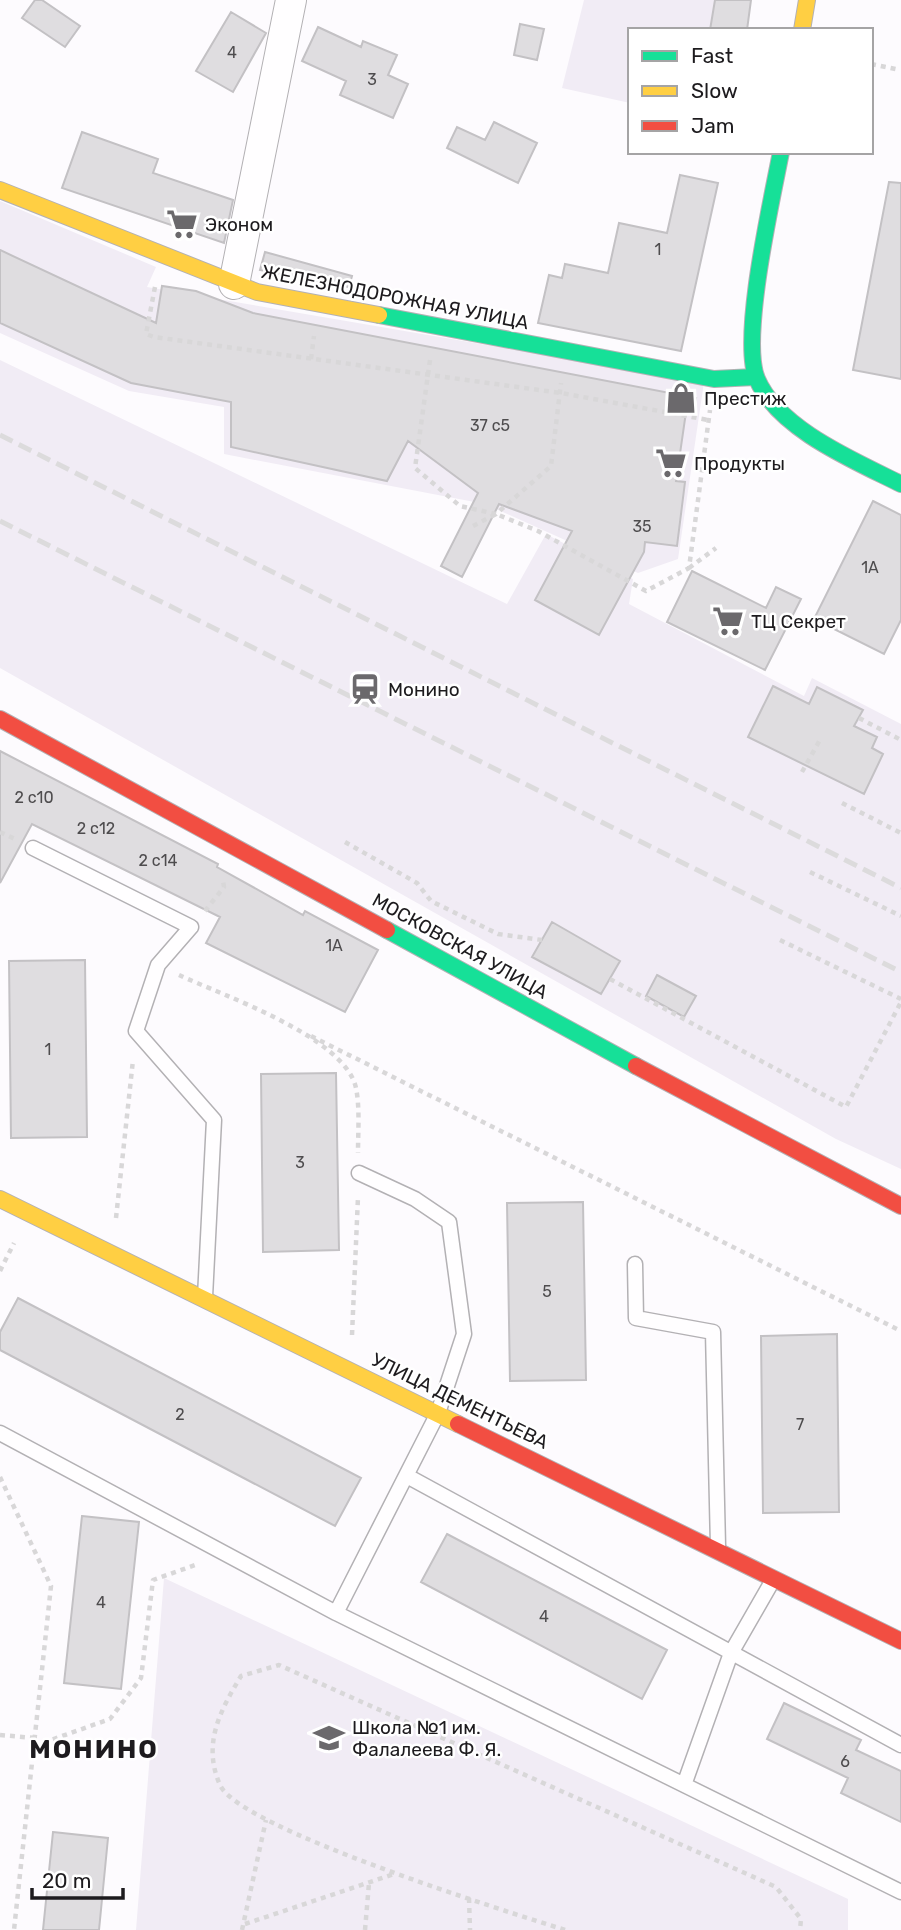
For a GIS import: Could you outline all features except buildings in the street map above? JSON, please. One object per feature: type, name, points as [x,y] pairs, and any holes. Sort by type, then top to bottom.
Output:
[{"type":"street","points":[[234,284],[291,0]]},
{"type":"street","points":[[802,28],[807,0]]},
{"type":"street","points":[[781,154],[755,321],[755,377],[774,402],[805,430],[845,456],[901,484]]},
{"type":"street","name":"ЖЕЛЕЗНОДОРОЖНАЯ УЛИЦА","points":[[0,190],[234,284],[334,309],[714,379],[755,377]]},
{"type":"street","name":"МОСКОВСКАЯ УЛИЦА","points":[[0,719],[689,1095],[901,1206]]},
{"type":"street","name":"УЛИЦА ДЕМЕНТЬЕВА","points":[[0,1199],[901,1641]]},
{"type":"lane","points":[[33,848],[191,927],[158,965],[136,1031],[214,1120],[205,1298]]},
{"type":"lane","points":[[336,1612],[438,1413],[464,1334],[449,1222],[415,1199],[359,1173]]},
{"type":"lane","points":[[635,1264],[636,1318],[713,1332],[718,1551]]},
{"type":"lane","points":[[0,1433],[336,1612],[901,1892]]},
{"type":"lane","points":[[407,1476],[901,1745]]},
{"type":"lane","points":[[684,1785],[731,1653],[774,1578]]},
{"type":"path","points":[[873,64],[900,69]]},
{"type":"path","points":[[165,256],[146,334],[561,393],[708,420]]},
{"type":"path","points":[[473,526],[496,514],[551,466],[561,393],[563,351]]},
{"type":"path","points":[[429,374],[415,468],[460,506],[496,514],[538,531],[646,591],[689,568],[716,548]]},
{"type":"path","points":[[689,568],[714,379]]},
{"type":"path","points":[[859,718],[901,740]]},
{"type":"path","points":[[802,772],[821,738]]},
{"type":"path","points":[[842,803],[901,833]]},
{"type":"path","points":[[345,842],[417,883],[431,901],[498,934],[542,940]]},
{"type":"path","points":[[810,872],[901,916]]},
{"type":"path","points":[[191,927],[225,887],[223,875]]},
{"type":"path","points":[[610,979],[846,1107],[901,1001],[780,940]]},
{"type":"path","points":[[158,965],[311,1035],[901,1331]]},
{"type":"path","points":[[112,1252],[136,1031]]},
{"type":"path","points":[[311,1035],[346,1063],[356,1087],[359,1173],[351,1371]]},
{"type":"path","points":[[0,1477],[51,1586],[14,1930]]},
{"type":"path","points":[[34,1746],[110,1719],[141,1678],[153,1580],[226,1553]]},
{"type":"path","points":[[565,1930],[395,1874],[266,1820],[221,1788],[212,1756],[218,1715],[241,1676],[279,1665],[776,1887],[801,1919],[800,1930]]},
{"type":"path","points":[[0,1735],[35,1738]]},
{"type":"path","points":[[242,1930],[266,1820]]},
{"type":"path","points":[[245,1924],[395,1874]]},
{"type":"path","points":[[365,1930],[369,1883]]},
{"type":"path","points":[[469,1898],[470,1930]]},
{"type":"shaded area","points":[[584,0],[751,0],[747,28],[628,28],[628,103],[562,88]]},
{"type":"shaded area","points":[[0,201],[156,267],[147,287],[704,382],[678,559],[638,573],[485,504],[224,454],[224,407],[129,391],[0,333]]},
{"type":"shaded area","points":[[0,360],[507,604],[546,534],[633,579],[629,604],[804,696],[812,678],[901,724],[901,1169],[836,1139],[0,668]]},
{"type":"shaded area","name":"Школа №1 им. Фалалеева Ф. Я.","points":[[164,1578],[848,1899],[848,1930],[136,1930]]},
{"type":"railway","points":[[0,435],[901,888]]},
{"type":"railway","points":[[0,521],[901,972]]},
{"type":"traffic: fast","points":[[781,154],[755,302],[752,333],[757,379],[767,397],[800,428],[841,454],[901,484]]},
{"type":"traffic: fast","points":[[379,315],[714,379],[755,377]]},
{"type":"traffic: fast","points":[[387,930],[636,1066]]},
{"type":"traffic: slow","points":[[802,28],[807,0]]},
{"type":"traffic: slow","points":[[0,190],[257,292],[379,315]]},
{"type":"traffic: slow","points":[[0,1199],[458,1424]]},
{"type":"traffic: jam","points":[[0,719],[387,930]]},
{"type":"traffic: jam","points":[[636,1066],[901,1206]]},
{"type":"traffic: jam","points":[[458,1424],[901,1641]]},
{"type":"place","name":"Эконом","points":[[182,224]]},
{"type":"place","name":"Престиж","points":[[681,398]]},
{"type":"place","name":"Продукты","points":[[671,463]]},
{"type":"place","name":"ТЦ Секрет","points":[[728,621]]},
{"type":"place","name":"Монино","points":[[365,689]]},
{"type":"place","name":"Школа №1 им. Фалалеева Ф. Я.","points":[[329,1738]]},
{"type":"district","name":"МОНИНО","points":[[94,1749]]}]
